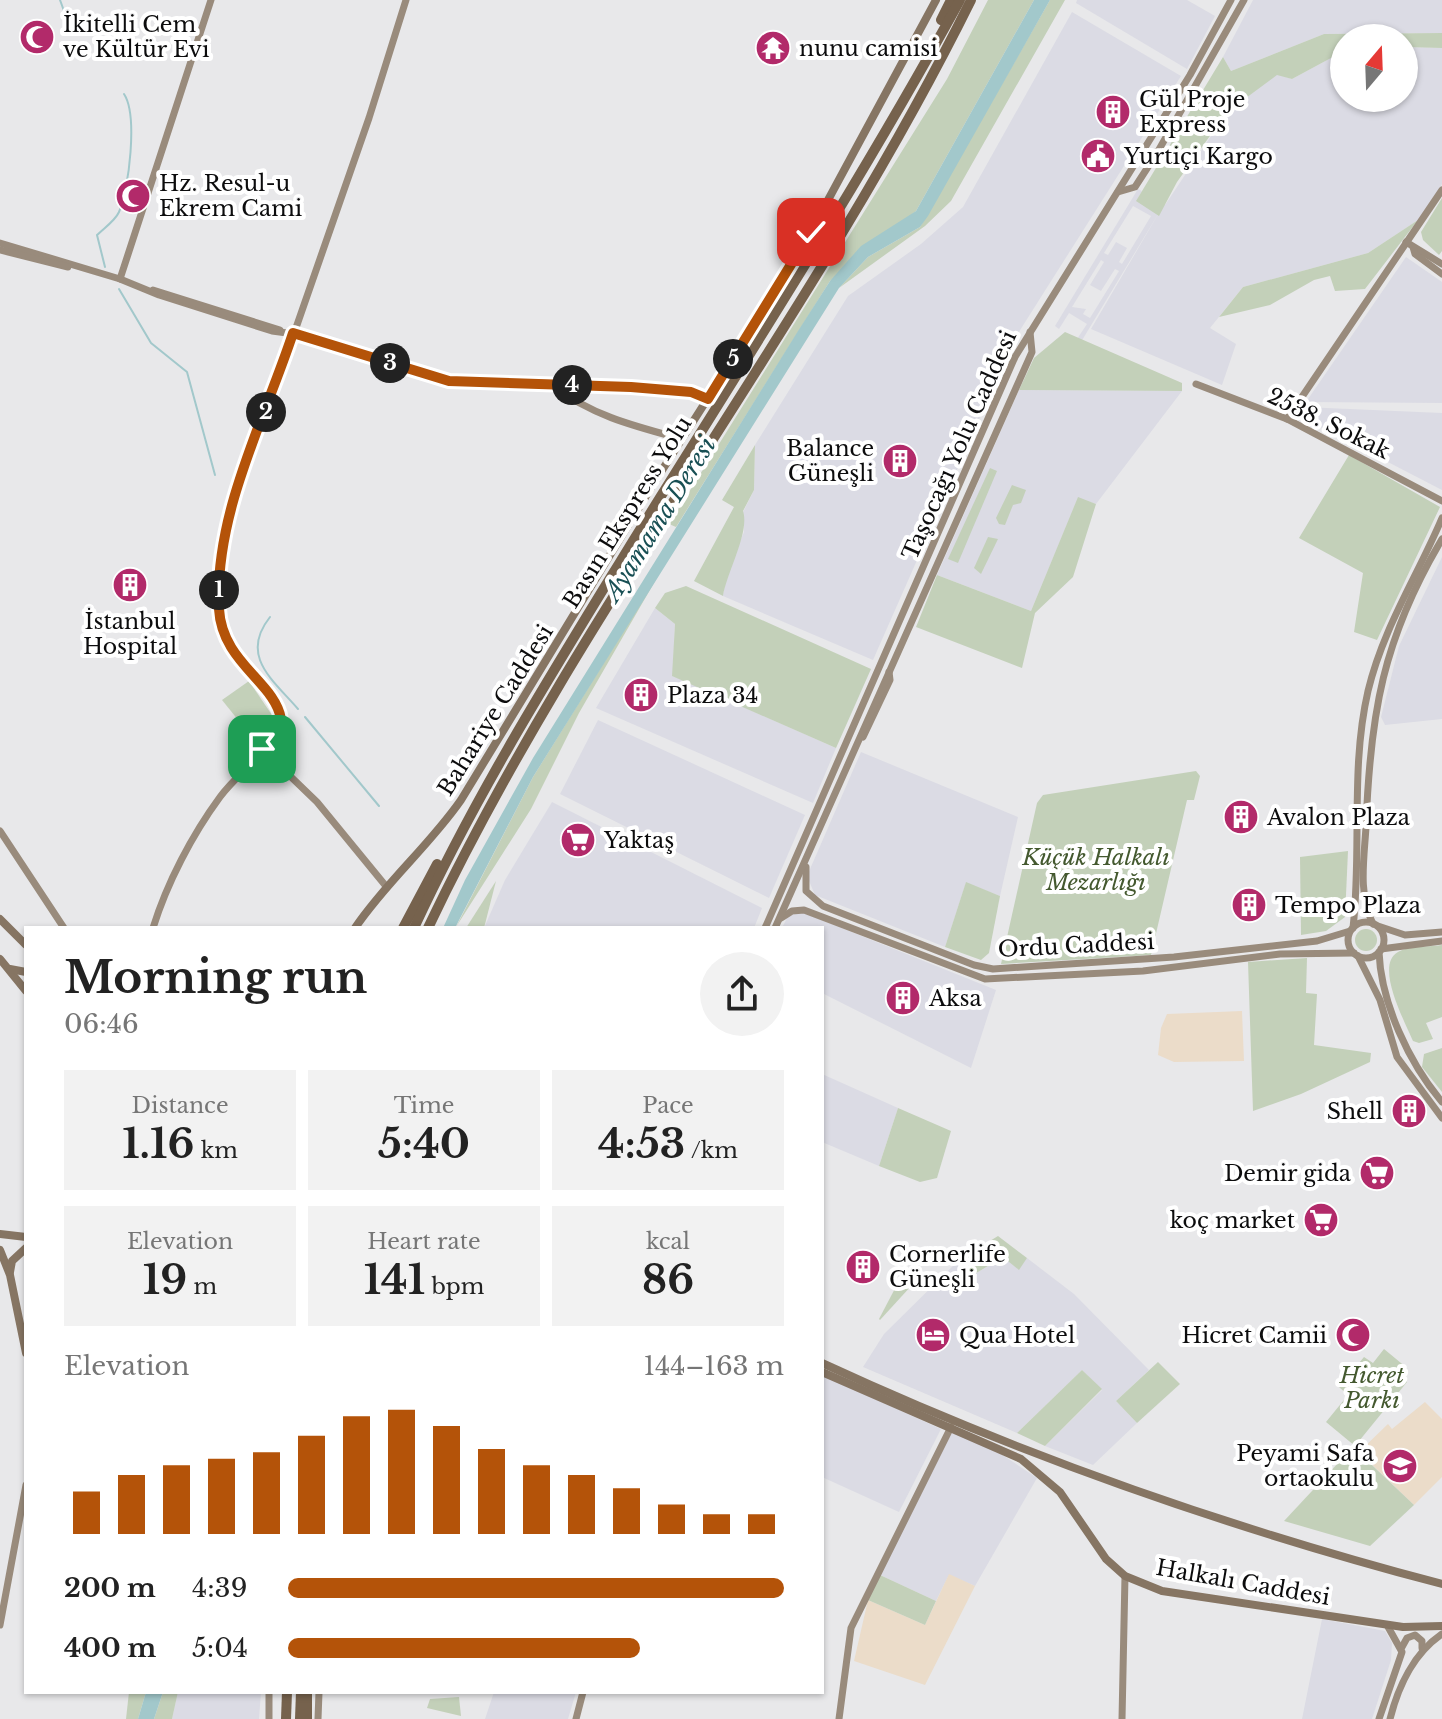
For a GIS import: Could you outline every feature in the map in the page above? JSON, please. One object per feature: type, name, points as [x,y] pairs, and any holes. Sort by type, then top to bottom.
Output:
[{"type":"highway","points":[[912,85],[951,0]]},
{"type":"highway","name":"Basın Ekspress Yolu","points":[[415,926],[476,802],[912,85],[960,0]]},
{"type":"highway","name":"Basın Ekspress Yolu","points":[[429,926],[529,737],[872,181],[971,0]]},
{"type":"highway","points":[[960,23],[978,0]]},
{"type":"highway","points":[[404,926],[457,828],[476,802]]},
{"type":"highway","points":[[436,926],[438,908]]},
{"type":"highway","points":[[286,1719],[287,1694]]},
{"type":"highway","points":[[300,1719],[301,1694]]},
{"type":"highway","points":[[307,1694],[307,1719]]},
{"type":"main road","points":[[120,279],[211,0]]},
{"type":"main road","points":[[154,926],[182,860],[219,798],[279,730],[281,721],[275,705],[223,635],[219,589],[226,529],[406,0]]},
{"type":"main road","name":"Bahariye Caddesi","points":[[356,926],[385,885],[442,827],[461,800],[682,439],[794,263],[936,0]]},
{"type":"main road","name":"Taşocağı Yolu Caddesi","points":[[777,924],[1030,330],[1190,75],[1231,0]]},
{"type":"main road","points":[[1116,193],[1135,187],[1203,76],[1244,0]]},
{"type":"main road","points":[[1190,75],[1203,76]]},
{"type":"main road","points":[[1133,167],[1143,174]]},
{"type":"main road","points":[[1287,419],[1409,244],[1442,190]]},
{"type":"main road","points":[[0,243],[120,279],[272,331],[293,333],[434,378],[691,392],[708,399]]},
{"type":"main road","points":[[1409,244],[1442,264]]},
{"type":"main road","points":[[1409,244],[1415,254],[1442,274]]},
{"type":"main road","points":[[0,250],[60,267],[75,267]]},
{"type":"main road","name":"Taşocağı Yolu Caddesi","points":[[766,926],[1032,352],[1030,330]]},
{"type":"main road","points":[[551,384],[575,402],[617,422],[682,439]]},
{"type":"main road","name":"2538. Sokak","points":[[1196,384],[1287,419],[1442,501]]},
{"type":"main road","points":[[1442,518],[1388,628],[1374,667],[1360,735],[1348,943],[1380,1000],[1398,1056],[1442,1118]]},
{"type":"main road","points":[[1442,539],[1393,639],[1370,734],[1363,892],[1375,925],[1383,937],[1381,979],[1417,1070],[1442,1102]]},
{"type":"main road","points":[[1360,735],[1370,734]]},
{"type":"main road","points":[[262,749],[317,802],[385,885]]},
{"type":"main road","points":[[0,831],[63,926]]},
{"type":"main road","name":"Ordu Caddesi","points":[[807,857],[804,885],[817,903],[974,965],[993,969],[1174,957],[1321,940],[1351,929]]},
{"type":"main road","name":"Ordu Caddesi","points":[[777,924],[792,911],[804,910],[969,974],[995,979],[1143,971],[1280,954],[1356,955]]},
{"type":"main road","points":[[0,919],[24,943]]},
{"type":"main road","points":[[1351,929],[1362,922],[1400,934],[1442,932]]},
{"type":"main road","points":[[1356,955],[1369,957],[1380,950],[1442,941]]},
{"type":"main road","points":[[3,962],[13,971],[24,972]]},
{"type":"main road","points":[[3,962],[24,988]]},
{"type":"main road","points":[[1398,1056],[1403,1048],[1410,1051]]},
{"type":"main road","points":[[0,1234],[24,1237]]},
{"type":"main road","points":[[0,1250],[24,1328]]},
{"type":"main road","points":[[10,1275],[12,1261],[24,1250]]},
{"type":"main road","points":[[824,1364],[1055,1463],[1361,1562],[1442,1584]]},
{"type":"main road","name":"Halkalı Caddesi","points":[[824,1373],[1021,1459],[1060,1492],[1095,1546],[1125,1576],[1162,1591],[1387,1625],[1442,1626]]},
{"type":"main road","points":[[839,1719],[851,1628],[951,1427]]},
{"type":"main road","points":[[1040,1475],[1054,1476],[1058,1471],[1055,1463]]},
{"type":"main road","points":[[0,1625],[24,1496]]},
{"type":"main road","points":[[1122,1719],[1125,1576]]},
{"type":"main road","points":[[1387,1625],[1402,1649]]},
{"type":"main road","points":[[1422,1650],[1442,1634]]},
{"type":"main road","points":[[1379,1719],[1402,1649],[1407,1638],[1415,1635],[1422,1641],[1422,1650],[1390,1719]]},
{"type":"main road","points":[[269,1694],[269,1719]]},
{"type":"main road","points":[[318,1719],[319,1694]]},
{"type":"main road","points":[[576,1719],[582,1694]]},
{"type":"shaded area","points":[[1077,0],[1187,0],[1215,16],[1187,69],[1076,3]]},
{"type":"shaded area","points":[[1253,0],[1442,0],[1442,33],[1418,33],[1418,24],[1330,24],[1330,34],[1231,71],[1223,57]]},
{"type":"shaded area","points":[[1072,12],[1181,76],[1015,338],[873,660],[723,596],[727,572],[744,532],[743,512],[754,490],[755,445],[848,296],[921,244],[963,207]]},
{"type":"shaded area","points":[[1418,47],[1442,48],[1442,184],[1418,220],[1368,253],[1243,287],[1210,328],[1236,344],[1222,385],[1091,329],[1160,211],[1081,342],[1077,339],[1087,324],[1069,313],[1059,329],[1055,326],[1138,189],[1142,191],[1137,200],[1165,205],[1227,112],[1277,74],[1292,79],[1330,59],[1330,112],[1418,112]],"holes":[[[1133,206],[1151,216],[1122,264],[1119,262],[1127,248],[1116,242],[1108,255],[1104,253]],[[1101,260],[1104,262],[1090,285],[1101,291],[1115,269],[1119,271],[1090,318],[1083,314],[1086,309],[1072,307]]]},
{"type":"shaded area","points":[[1406,257],[1442,282],[1442,403],[1306,402]]},
{"type":"shaded area","points":[[1019,390],[1182,391],[1096,504],[1078,498],[1031,611],[937,575]]},
{"type":"shaded area","points":[[1303,407],[1442,413],[1442,490],[1297,415]]},
{"type":"shaded area","points":[[1442,557],[1442,719],[1385,725],[1381,717],[1399,646]]},
{"type":"shaded area","points":[[655,608],[675,624],[673,676],[836,748],[813,803],[596,708]]},
{"type":"shaded area","points":[[598,720],[805,815],[769,898],[560,794]]},
{"type":"shaded area","points":[[861,752],[1018,817],[1000,896],[966,883],[945,947],[815,895],[807,876]]},
{"type":"shaded area","points":[[552,802],[762,908],[755,926],[485,926],[505,880]]},
{"type":"shaded area","name":"Aksa","points":[[802,912],[996,990],[971,1068],[824,994],[824,926],[783,926],[788,916]]},
{"type":"shaded area","points":[[1242,1011],[1244,1061],[1174,1062],[1158,1055],[1161,1028],[1167,1014]]},
{"type":"shaded area","points":[[824,1075],[898,1108],[879,1166],[824,1143]]},
{"type":"shaded area","points":[[1004,1257],[1018,1269],[1027,1258],[1074,1294],[1149,1370],[1116,1401],[1137,1423],[1093,1465],[1045,1446],[1102,1390],[1082,1370],[1017,1433],[863,1367],[884,1334],[959,1260],[973,1275]]},
{"type":"shaded area","points":[[824,1376],[941,1429],[899,1512],[824,1478]]},
{"type":"shaded area","points":[[1425,1402],[1442,1419],[1442,1477],[1414,1505],[1359,1452],[1388,1424],[1392,1429]]},
{"type":"shaded area","points":[[951,1432],[1001,1454],[1037,1478],[975,1586],[949,1575],[936,1601],[880,1575]]},
{"type":"shaded area","points":[[949,1574],[975,1586],[925,1685],[854,1661],[868,1600],[925,1625]]},
{"type":"shaded area","points":[[1322,1619],[1385,1631],[1392,1643],[1391,1660],[1372,1719],[1302,1719]]},
{"type":"shaded area","points":[[178,1694],[261,1694],[259,1719],[172,1719]]},
{"type":"shaded area","points":[[493,1694],[575,1694],[568,1719],[485,1719]]},
{"type":"green space","points":[[988,0],[1034,0],[916,211],[830,281],[676,527],[669,524],[947,79]]},
{"type":"green space","points":[[1050,0],[1065,0],[951,201],[925,226],[839,288],[868,257],[920,227]]},
{"type":"green space","points":[[1418,33],[1442,33],[1442,48],[1418,47]]},
{"type":"green space","points":[[1330,34],[1330,59],[1292,79],[1277,75],[1227,112],[1177,182],[1159,216],[1136,201],[1223,57],[1231,71]]},
{"type":"green space","points":[[1442,198],[1442,251],[1439,255],[1423,240],[1421,232]]},
{"type":"green space","points":[[1418,220],[1365,289],[1335,291],[1330,276],[1314,280],[1270,305],[1219,317],[1243,287],[1368,253]]},
{"type":"green space","points":[[1065,332],[1182,383],[1182,391],[1019,390],[1034,358]]},
{"type":"green space","points":[[755,445],[754,490],[743,511],[741,541],[723,596],[694,581],[734,507],[722,500]]},
{"type":"green space","points":[[1349,455],[1440,507],[1377,640],[1354,632],[1363,573],[1299,538]]},
{"type":"green space","points":[[990,468],[997,471],[958,563],[948,559]]},
{"type":"green space","points":[[1012,485],[1026,490],[1021,503],[1013,505],[1005,525],[999,524],[996,518]]},
{"type":"green space","points":[[1078,497],[1096,504],[1073,577],[1035,613],[1022,668],[916,627],[937,575],[1031,611]]},
{"type":"green space","points":[[988,537],[998,539],[981,574],[974,568]]},
{"type":"green space","points":[[662,569],[579,713],[531,809],[457,926],[533,777]]},
{"type":"green space","points":[[686,586],[871,669],[836,748],[672,676],[675,624],[655,608],[665,593]]},
{"type":"green space","points":[[249,681],[272,715],[270,728],[255,741],[222,700]]},
{"type":"green space","name":"Küçük Halkalı Mezarlığı","points":[[1196,771],[1200,776],[1194,800],[1187,800],[1151,955],[1001,964],[1037,803],[1043,795]]},
{"type":"green space","points":[[1348,851],[1345,917],[1326,931],[1301,935],[1300,857]]},
{"type":"green space","points":[[496,881],[485,926],[467,926]]},
{"type":"green space","points":[[966,882],[1000,896],[989,953],[981,960],[945,947]]},
{"type":"green space","points":[[1366,929],[1374,932],[1377,940],[1374,948],[1366,951],[1358,948],[1355,940],[1358,932]]},
{"type":"green space","points":[[1442,945],[1442,1017],[1426,1023],[1433,1039],[1419,1043],[1413,1041],[1398,1008],[1390,981],[1391,959],[1407,949]]},
{"type":"green space","points":[[1307,958],[1306,993],[1317,994],[1314,1045],[1371,1053],[1370,1062],[1301,1094],[1253,1111],[1248,962]]},
{"type":"green space","points":[[1442,1048],[1442,1092],[1422,1067],[1424,1054]]},
{"type":"green space","points":[[898,1108],[951,1131],[937,1178],[920,1182],[879,1166]]},
{"type":"green space","points":[[998,1236],[1027,1258],[1019,1270],[1003,1257],[973,1275],[959,1260]]},
{"type":"green space","points":[[901,1277],[912,1285],[880,1320],[879,1319]]},
{"type":"green space","name":"Hicret Parkı","points":[[1384,1349],[1407,1368],[1401,1376],[1407,1382],[1355,1446],[1326,1422],[1348,1395],[1339,1387],[1364,1357],[1373,1363]]},
{"type":"green space","points":[[1158,1362],[1180,1384],[1137,1423],[1116,1401]]},
{"type":"green space","points":[[1082,1370],[1102,1389],[1045,1446],[1017,1433]]},
{"type":"green space","points":[[1353,1447],[1414,1505],[1370,1546],[1284,1521]]},
{"type":"green space","points":[[880,1575],[936,1601],[925,1625],[868,1600]]},
{"type":"green space","points":[[129,1694],[145,1694],[138,1719],[126,1719]]},
{"type":"green space","points":[[162,1694],[178,1694],[172,1719],[154,1719]]},
{"type":"green space","points":[[459,1697],[461,1716],[427,1708],[430,1699]]},
{"type":"water","name":"Ayamama Deresi","points":[[1034,0],[1050,0],[920,227],[868,257],[839,288],[533,777],[456,926],[444,926],[465,880],[533,758],[830,281],[861,246],[916,211]]},
{"type":"water","points":[[145,1694],[162,1694],[154,1719],[138,1719]]},
{"type":"waterway","points":[[60,0],[64,11]]},
{"type":"waterway","points":[[105,267],[97,235],[119,212],[129,170],[131,118],[124,94]]},
{"type":"waterway","points":[[119,289],[151,343],[187,372],[215,475]]},
{"type":"waterway","points":[[270,617],[261,631],[259,656],[270,677],[298,709]]},
{"type":"waterway","points":[[305,717],[379,806]]},
{"type":"place","name":"İkitelli Cem ve Kültür Evi","points":[[37,37]]},
{"type":"place","name":"nunu camisi","points":[[773,48]]},
{"type":"place","name":"Gül Proje Express","points":[[1113,112]]},
{"type":"place","name":"Yurtiçi Kargo","points":[[1098,156]]},
{"type":"place","name":"Hz. Resul-u Ekrem Cami","points":[[133,196]]},
{"type":"place","name":"Balance Güneşli","points":[[900,461]]},
{"type":"place","name":"İstanbul Hospital","points":[[130,585]]},
{"type":"place","name":"Plaza 34","points":[[641,695]]},
{"type":"place","name":"Avalon Plaza","points":[[1241,817]]},
{"type":"place","name":"Yaktaş","points":[[578,840]]},
{"type":"place","name":"Tempo Plaza","points":[[1249,905]]},
{"type":"place","name":"Aksa","points":[[903,998]]},
{"type":"place","name":"Shell","points":[[1409,1111]]},
{"type":"place","name":"Demir gida","points":[[1377,1173]]},
{"type":"place","name":"koç market","points":[[1321,1220]]},
{"type":"place","name":"Cornerlife Güneşli","points":[[863,1267]]},
{"type":"place","name":"Qua Hotel","points":[[933,1335]]},
{"type":"place","name":"Hicret Camii","points":[[1353,1335]]},
{"type":"place","name":"Peyami Safa ortaokulu","points":[[1400,1466]]},
{"type":"route","points":[[262,749],[279,730],[281,721],[275,705],[231,650],[223,635],[219,610],[221,560],[226,529],[293,333],[449,381],[631,387],[691,392],[708,399],[778,291],[811,232]]}]
